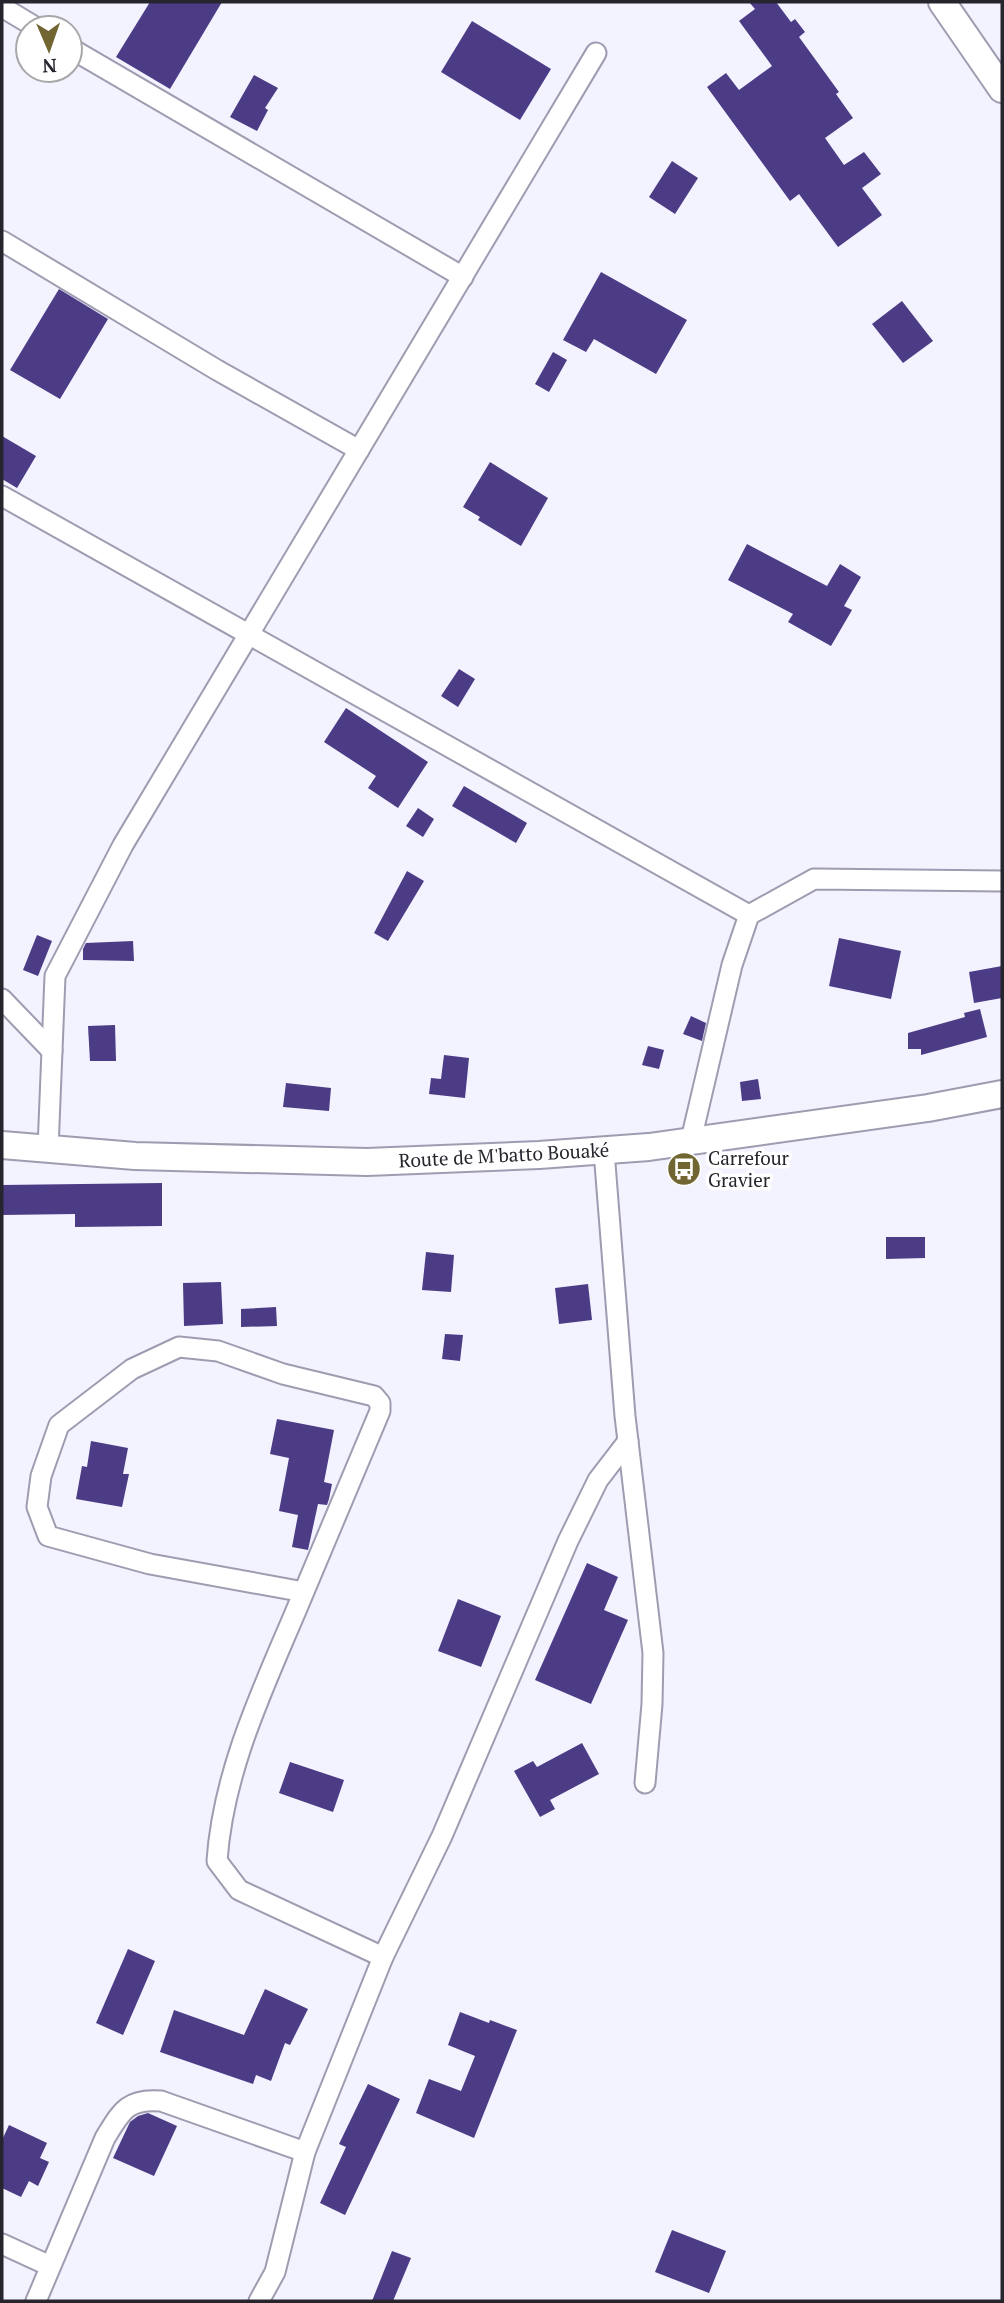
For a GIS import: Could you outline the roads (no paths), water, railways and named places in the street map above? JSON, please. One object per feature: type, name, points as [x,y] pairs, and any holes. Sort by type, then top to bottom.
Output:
[{"type":"street","points":[[942,2],[1002,89]]},
{"type":"street","points":[[48,1149],[55,976],[123,845],[596,53]]},
{"type":"street","points":[[84,56],[463,277]]},
{"type":"street","points":[[2,241],[217,370],[359,450]]},
{"type":"street","points":[[2,496],[749,915]]},
{"type":"street","points":[[691,1140],[732,965],[749,915],[814,879],[1002,881]]},
{"type":"street","points":[[2,999],[52,1051]]},
{"type":"street","name":"Route de M'batto Bouaké","points":[[2,1145],[135,1156],[367,1162],[604,1151],[928,1108],[1002,1094]]},
{"type":"street","points":[[604,1151],[616,1326],[653,1653],[652,1704],[645,1783]]},
{"type":"street","points":[[304,1592],[150,1564],[48,1536],[37,1507],[41,1476],[59,1425],[132,1369],[179,1347],[218,1351],[283,1374],[374,1396],[380,1403],[380,1411],[304,1592],[248,1724],[220,1825],[217,1861],[239,1890],[383,1957]]},
{"type":"street","points":[[259,2301],[275,2272],[305,2152],[383,1957],[442,1836],[568,1541],[598,1480],[628,1441]]},
{"type":"street","points":[[36,2301],[105,2138],[119,2115],[130,2104],[145,2099],[161,2101],[305,2152]]},
{"type":"street","points":[[2,2244],[50,2266]]},
{"type":"place","name":"Carrefour Gravier","points":[[684,1169]]}]
